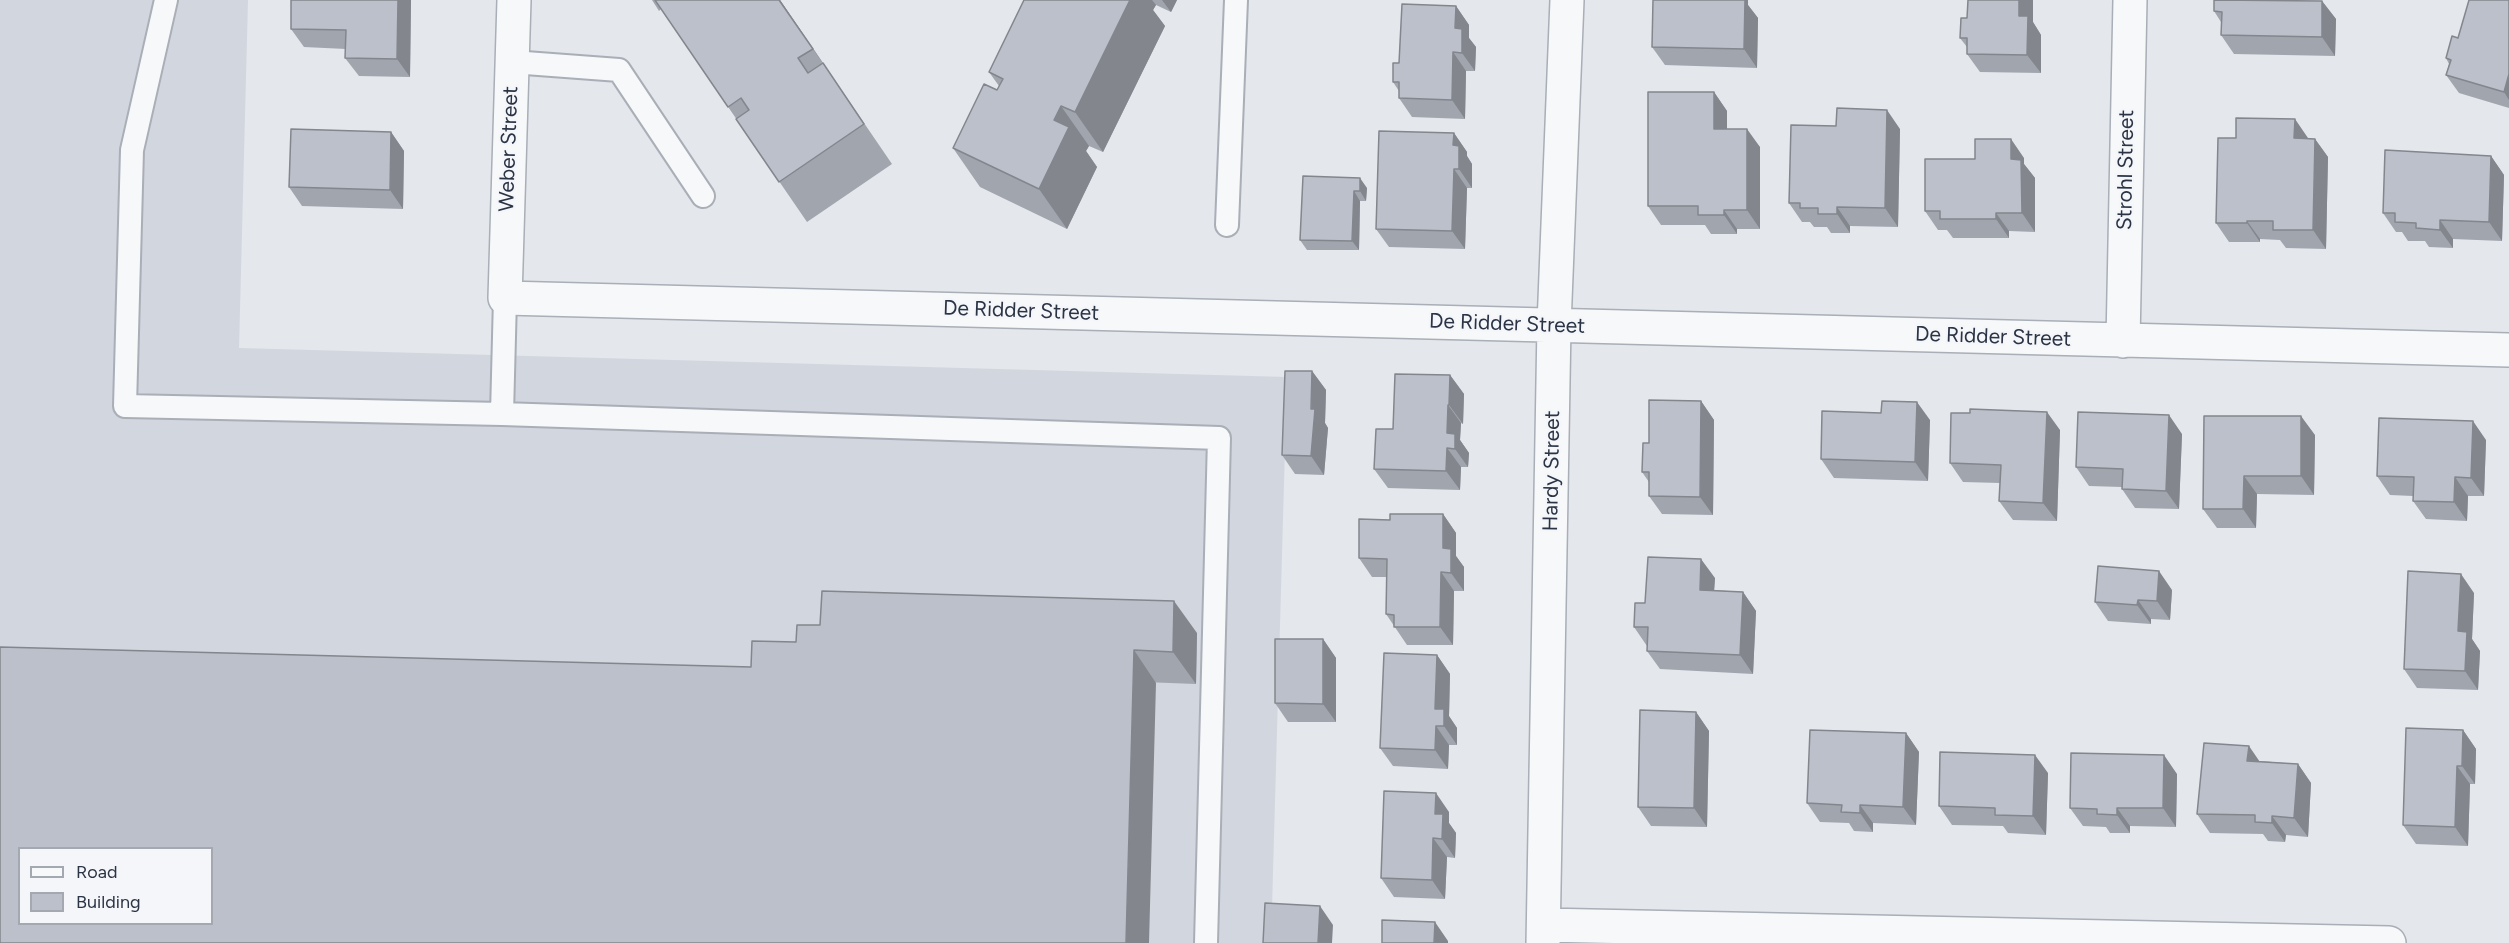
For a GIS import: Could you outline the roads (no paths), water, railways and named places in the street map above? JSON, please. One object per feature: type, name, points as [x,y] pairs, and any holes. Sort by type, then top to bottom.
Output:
[{"type":"street","name":"Weber Street","points":[[505,298],[514,0]]},
{"type":"street","name":"Hardy Street","points":[[1544,934],[1554,325],[1567,0]]},
{"type":"street","name":"Strohl Street","points":[[2123,341],[2130,0]]},
{"type":"street","name":"De Ridder Street","points":[[505,298],[2509,350]]},
{"type":"street","points":[[1544,934],[2388,943]]},
{"type":"lane","points":[[166,0],[132,150],[126,406],[502,414],[1220,438],[1206,943]]},
{"type":"lane","points":[[1227,225],[1236,0]]},
{"type":"lane","points":[[512,62],[619,70],[704,196]]},
{"type":"lane","points":[[502,414],[505,298]]}]
